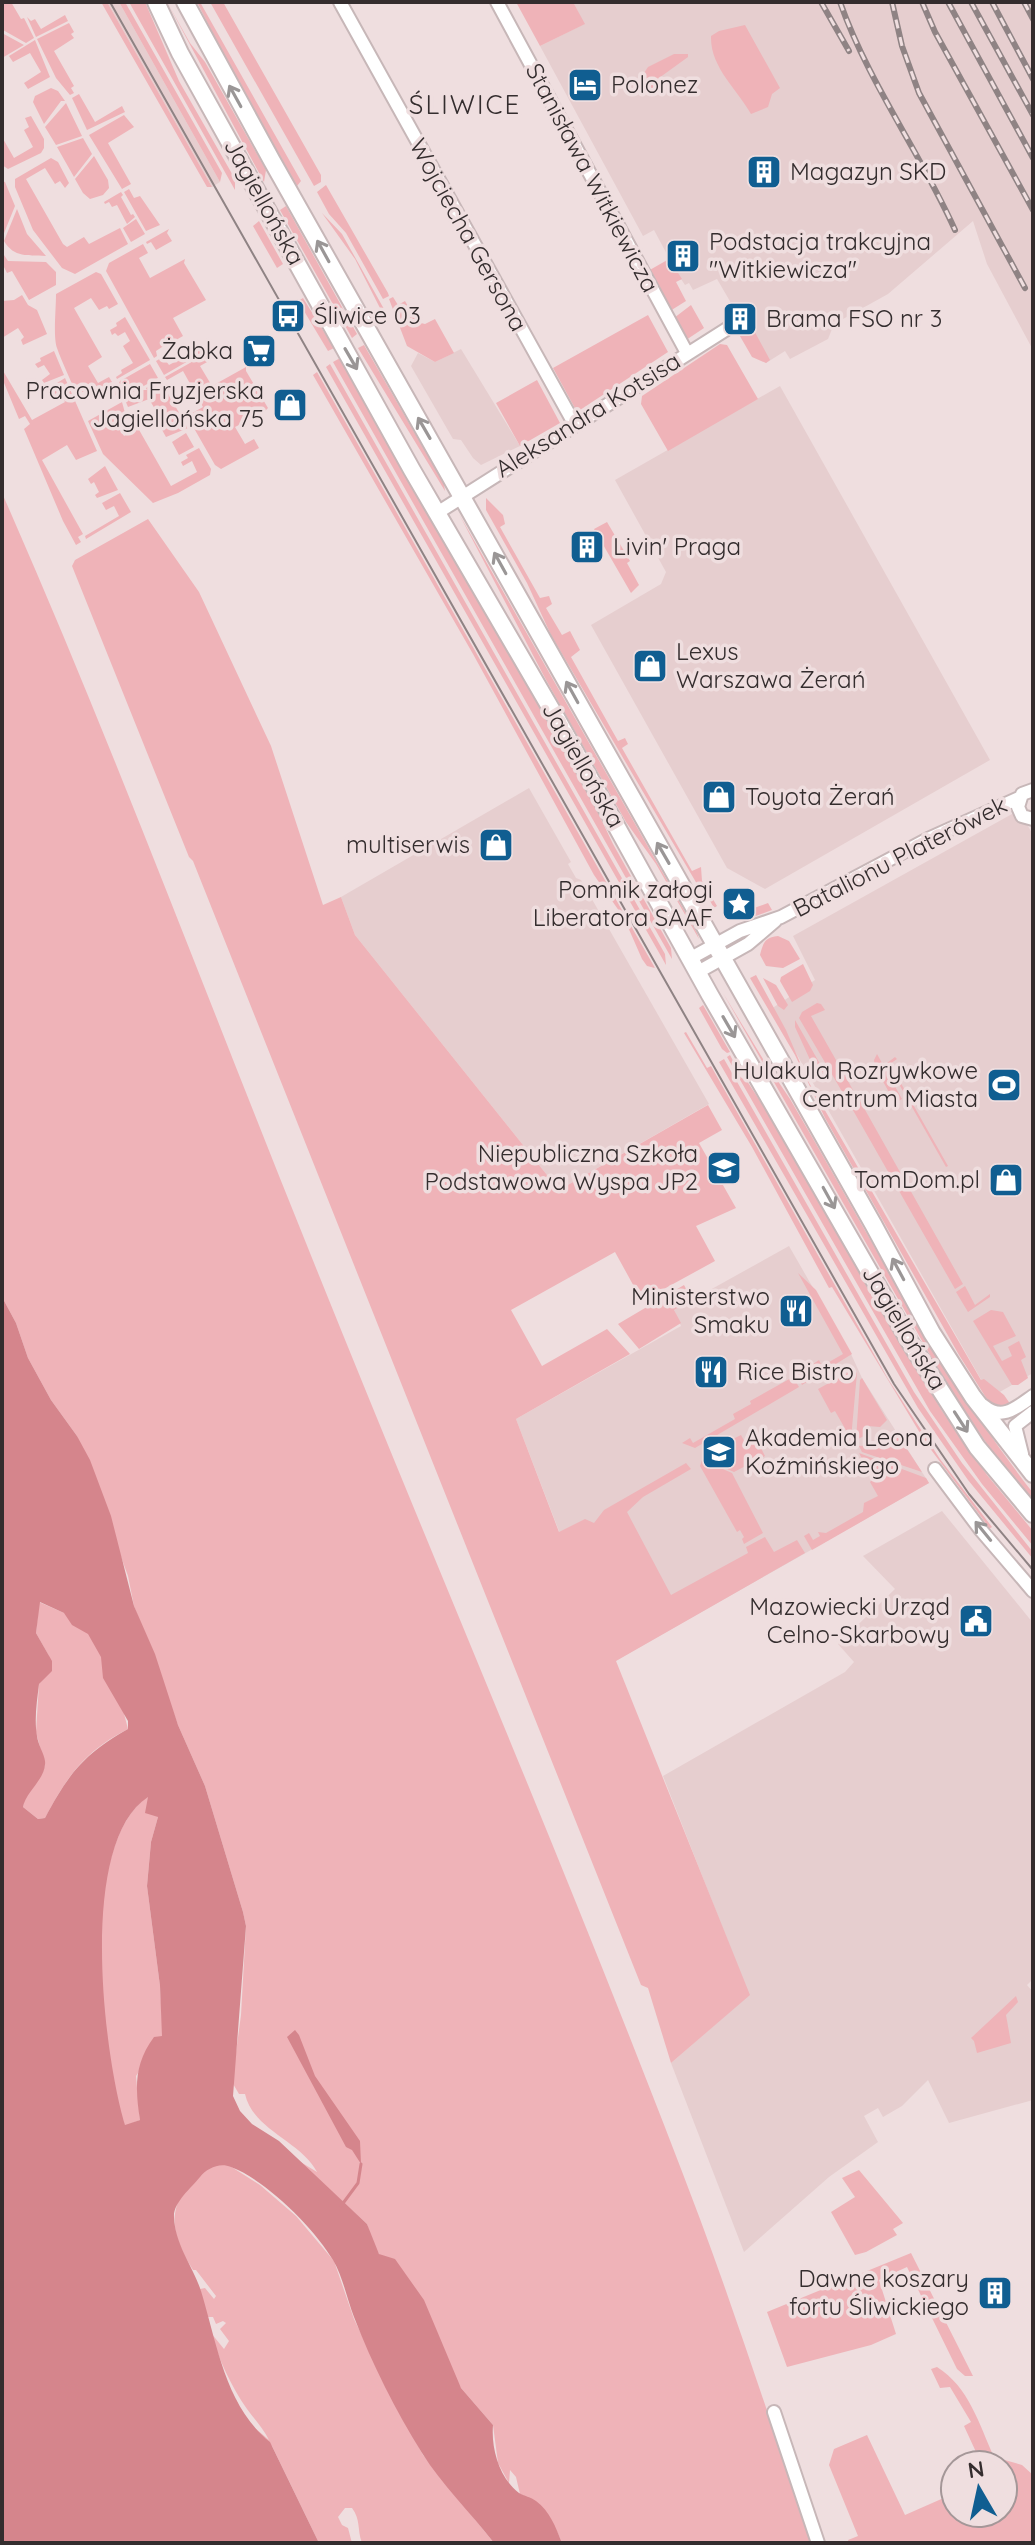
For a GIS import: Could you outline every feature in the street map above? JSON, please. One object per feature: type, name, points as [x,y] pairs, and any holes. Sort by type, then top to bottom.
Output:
[{"type":"main road","name":"Jagiellońska","points":[[156,2],[180,53],[437,513],[911,1344],[977,1447],[1033,1514]]},
{"type":"main road","name":"Jagiellońska","points":[[185,2],[932,1333],[973,1397],[1029,1469]]},
{"type":"street","name":"Wojciecha Gersona","points":[[340,2],[575,425]]},
{"type":"street","name":"Stanisława Witkiewicza","points":[[497,2],[687,353]]},
{"type":"street","name":"Aleksandra Kotsisa","points":[[437,513],[741,320]]},
{"type":"street","name":"Batalionu Platerówek","points":[[695,965],[719,952],[748,944],[781,917],[928,839],[1033,790]]},
{"type":"street","name":"Batalionu Platerówek","points":[[1019,798],[1019,812],[1033,819]]},
{"type":"street","points":[[973,1397],[991,1412],[1001,1414],[1033,1396]]},
{"type":"street","points":[[1029,1469],[1014,1430],[1019,1421],[1033,1412]]},
{"type":"street","points":[[935,1469],[1033,1591]]},
{"type":"street","points":[[774,2412],[818,2543]]},
{"type":"shaded area","points":[[2,2],[11,2],[34,38],[26,43],[3,30]]},
{"type":"shaded area","points":[[101,2],[107,2],[212,187],[207,187]]},
{"type":"shaded area","points":[[107,2],[119,2],[220,182],[212,187]]},
{"type":"shaded area","points":[[119,2],[125,2],[222,173],[220,182]]},
{"type":"shaded area","points":[[129,2],[145,2],[179,81],[235,179],[235,190]]},
{"type":"shaded area","points":[[167,2],[266,170],[264,182]]},
{"type":"shaded area","points":[[197,2],[200,2],[301,181],[297,186],[232,72]]},
{"type":"shaded area","points":[[210,2],[223,2],[321,175],[321,182],[314,186]]},
{"type":"shaded area","points":[[516,2],[573,2],[585,24],[540,46]]},
{"type":"shaded area","points":[[573,2],[1033,2],[1033,350],[987,264],[973,221],[888,294],[834,324],[828,339],[790,359],[785,351],[766,363],[717,279],[693,290],[677,273],[654,230],[643,236],[540,46],[584,24]]},
{"type":"shaded area","points":[[65,15],[68,21],[36,37],[27,17],[31,21],[35,19],[41,29]]},
{"type":"shaded area","points":[[69,23],[74,38],[54,51],[74,86],[71,88],[74,93],[70,95],[56,78],[37,39]]},
{"type":"shaded area","points":[[745,25],[780,88],[772,94],[768,107],[751,114],[720,68],[711,36]]},
{"type":"shaded area","points":[[2,33],[24,45],[2,58]]},
{"type":"shaded area","points":[[35,40],[50,77],[28,89],[24,83],[41,72],[30,53],[13,62],[9,56]]},
{"type":"shaded area","points":[[674,54],[688,54],[688,57],[659,78],[664,88],[649,92],[642,76],[648,67]]},
{"type":"shaded area","points":[[51,88],[58,91],[65,101],[61,101],[44,124],[33,102],[35,96]]},
{"type":"shaded area","points":[[79,94],[95,122],[122,106],[125,112],[87,130],[72,98]]},
{"type":"shaded area","points":[[66,103],[82,136],[56,145],[45,127]]},
{"type":"shaded area","points":[[124,115],[134,127],[108,143],[131,184],[122,189],[89,135]]},
{"type":"shaded area","points":[[31,116],[44,139],[44,148],[41,153],[8,169],[2,165],[2,137],[14,158],[33,147],[24,130],[29,127],[25,118]]},
{"type":"shaded area","points":[[83,138],[92,154],[74,177],[57,147]]},
{"type":"shaded area","points":[[94,156],[108,180],[109,188],[103,195],[90,199],[75,179]]},
{"type":"shaded area","points":[[51,158],[58,162],[69,183],[65,188],[60,181],[55,184],[45,168],[26,179],[63,244],[67,247],[84,237],[89,244],[120,228],[128,244],[75,274],[62,268],[33,230],[15,187],[15,179]]},
{"type":"shaded area","points":[[2,181],[15,206],[2,238]]},
{"type":"shaded area","points":[[326,185],[389,296],[383,299],[346,233],[329,214],[317,192]]},
{"type":"shaded area","points":[[129,189],[134,198],[140,196],[160,225],[146,231],[124,192]]},
{"type":"shaded area","points":[[121,192],[131,215],[135,217],[127,224],[117,205],[112,207],[109,202],[104,202]]},
{"type":"shaded area","points":[[286,206],[357,334],[352,338],[280,210]]},
{"type":"shaded area","points":[[17,209],[27,234],[46,256],[17,253],[4,241]]},
{"type":"shaded area","points":[[322,213],[342,234],[384,309],[381,310],[355,259]]},
{"type":"shaded area","points":[[136,219],[145,234],[131,242],[123,228]]},
{"type":"shaded area","points":[[259,221],[283,264],[277,268],[253,226]]},
{"type":"shaded area","points":[[169,229],[167,233],[172,241],[156,250],[151,242],[147,244],[146,242]]},
{"type":"shaded area","points":[[143,244],[148,253],[139,258],[150,278],[185,259],[184,263],[206,300],[173,318],[183,336],[176,340],[178,344],[168,349],[165,345],[156,351],[154,358],[106,271],[109,263]]},
{"type":"shaded area","points":[[2,252],[8,261],[46,262],[56,272],[56,285],[29,300],[12,271],[7,273],[2,263]]},
{"type":"shaded area","points":[[669,259],[682,279],[676,282],[686,301],[670,311],[648,271]]},
{"type":"shaded area","points":[[96,272],[101,274],[118,304],[99,310],[91,298],[74,308],[102,357],[88,366],[98,383],[109,377],[112,382],[87,396],[84,391],[77,395],[56,343],[56,294]]},
{"type":"shaded area","points":[[22,295],[28,305],[37,310],[47,334],[23,345],[21,340],[24,337],[18,328],[2,338],[2,301],[14,300]]},
{"type":"shaded area","points":[[393,297],[398,305],[405,301],[417,322],[425,324],[435,319],[454,353],[435,362],[407,346],[389,299]]},
{"type":"shaded area","points":[[303,298],[334,348],[328,351],[298,301]]},
{"type":"shaded area","points":[[691,305],[704,328],[686,340],[674,318]]},
{"type":"shaded area","points":[[648,315],[668,352],[577,412],[553,368]]},
{"type":"shaded area","points":[[125,317],[150,360],[117,379],[121,370],[133,363],[123,346],[130,341],[125,332],[118,336],[115,333],[112,335],[110,330]]},
{"type":"shaded area","points":[[750,323],[770,360],[766,363],[752,357],[737,331]]},
{"type":"shaded area","points":[[210,343],[214,346],[164,375],[156,361],[163,357],[169,365]]},
{"type":"shaded area","points":[[720,344],[727,345],[758,399],[668,451],[641,404],[642,396]]},
{"type":"shaded area","points":[[364,345],[444,484],[445,491],[358,348]]},
{"type":"shaded area","points":[[461,349],[520,446],[481,465],[461,440],[453,439],[411,366],[418,353],[435,362]]},
{"type":"shaded area","points":[[54,351],[64,375],[44,383],[42,380],[50,374],[44,365],[38,368],[35,364]]},
{"type":"shaded area","points":[[206,354],[209,361],[200,366],[212,386],[246,367],[268,408],[235,427],[245,444],[254,439],[259,448],[221,469],[215,465],[187,416],[203,407],[183,371],[167,380],[165,377]]},
{"type":"shaded area","points":[[342,357],[590,796],[671,948],[672,959],[333,362]]},
{"type":"shaded area","points":[[150,364],[158,378],[124,397],[114,395],[120,381]]},
{"type":"shaded area","points":[[330,364],[665,954],[666,965],[326,367]]},
{"type":"shaded area","points":[[2,369],[32,420],[65,402],[59,392],[53,395],[49,388],[65,378],[97,451],[76,460],[67,445],[42,460],[83,534],[78,537],[81,542],[76,545],[24,429],[30,424],[25,416],[19,419],[2,378]]},
{"type":"shaded area","points":[[317,372],[655,968],[647,966],[642,959],[624,918],[594,875],[473,654],[313,375]]},
{"type":"shaded area","points":[[160,380],[188,428],[166,437],[161,428],[165,426],[149,399],[128,407],[125,400]]},
{"type":"shaded area","points":[[537,380],[560,423],[520,446],[496,403]]},
{"type":"shaded area","points":[[780,386],[990,760],[765,889],[727,868],[591,625],[661,584],[666,572],[615,480]]},
{"type":"shaded area","points":[[122,402],[125,413],[114,419],[124,436],[138,428],[171,486],[197,472],[192,461],[183,466],[181,462],[188,458],[186,455],[199,448],[211,469],[210,475],[153,503],[103,454],[88,421]]},
{"type":"shaded area","points":[[186,433],[194,447],[179,455],[172,442]]},
{"type":"shaded area","points":[[105,466],[118,490],[97,498],[95,495],[99,492],[94,482],[91,484],[88,479]]},
{"type":"shaded area","points":[[2,493],[119,773],[355,1365],[653,2096],[715,2259],[813,2543],[562,2543],[546,2514],[520,2494],[516,2477],[510,2470],[509,2483],[498,2463],[493,2425],[461,2388],[373,2244],[367,2224],[299,2161],[317,2172],[310,2161],[257,2117],[245,2094],[239,2094],[232,2082],[241,2015],[246,1926],[243,1912],[205,1786],[178,1725],[134,1606],[128,1576],[77,1436],[51,1400],[28,1358],[16,1323],[2,1297]]},
{"type":"shaded area","points":[[120,493],[131,512],[86,539],[85,536],[119,516],[114,506],[106,510],[102,503]]},
{"type":"shaded area","points":[[486,498],[503,515],[505,524],[500,527],[540,598],[549,596],[552,604],[546,608],[562,635],[570,631],[580,650],[571,657],[618,741],[625,738],[628,744],[622,748],[692,871],[701,867],[702,881],[717,906],[714,908],[551,635],[527,583],[486,510]]},
{"type":"shaded area","points":[[459,514],[699,939],[656,864],[626,822],[545,678]]},
{"type":"shaded area","points":[[148,519],[199,592],[271,746],[323,905],[341,897],[355,935],[559,1190],[708,1105],[722,1130],[699,1143],[736,1208],[696,1226],[715,1261],[642,1301],[615,1252],[511,1310],[542,1366],[607,1329],[630,1354],[516,1419],[559,1532],[585,1519],[594,1523],[604,1510],[686,1463],[691,1469],[643,1497],[627,1512],[671,1595],[748,1553],[746,1547],[765,1537],[774,1552],[797,1540],[805,1553],[616,1661],[750,1995],[671,2063],[648,1988],[641,1985],[193,861],[72,566],[75,560]]},
{"type":"shaded area","points":[[607,522],[630,561],[627,563],[639,585],[631,593],[594,529]]},
{"type":"shaded area","points":[[529,788],[571,862],[568,864],[576,878],[581,880],[709,1104],[559,1190],[355,935],[341,897]]},
{"type":"shaded area","points":[[1012,814],[1028,826],[1033,835],[1033,1373],[991,1397],[771,1009],[815,980],[793,936]]},
{"type":"shaded area","points":[[731,892],[740,895],[754,908],[768,903],[772,910],[750,918],[734,915],[732,912],[742,907],[738,899],[728,904],[724,897]]},
{"type":"shaded area","points":[[778,936],[789,941],[800,959],[783,968],[766,966],[760,955],[765,941]]},
{"type":"shaded area","points":[[803,964],[813,985],[810,991],[792,1002],[780,981],[781,977]]},
{"type":"shaded area","points":[[756,975],[786,1030],[808,1081],[981,1380],[984,1379],[1004,1395],[1011,1405],[1001,1409],[990,1404],[959,1355],[750,978]]},
{"type":"shaded area","points":[[763,978],[776,985],[788,1005],[784,1010],[778,1006]]},
{"type":"shaded area","points":[[723,993],[790,1099],[935,1350],[1033,1493],[1033,1502],[993,1453],[945,1381]]},
{"type":"shaded area","points":[[817,1003],[825,1010],[811,1016],[853,1090],[844,1095],[799,1018],[802,1012]]},
{"type":"shaded area","points":[[703,1005],[730,1052],[722,1049],[699,1008]]},
{"type":"shaded area","points":[[795,1020],[824,1071],[817,1075],[795,1027]]},
{"type":"shaded area","points":[[686,1032],[707,1068],[711,1066],[888,1379],[940,1459],[992,1527],[986,1531],[985,1522],[926,1443],[832,1287],[829,1288]]},
{"type":"shaded area","points":[[877,1054],[902,1099],[895,1103],[875,1067]]},
{"type":"shaded area","points":[[730,1055],[738,1070],[736,1073],[727,1057]]},
{"type":"shaded area","points":[[895,1057],[897,1059],[890,1064],[946,1167],[887,1063]]},
{"type":"shaded area","points":[[724,1059],[914,1392],[962,1463],[1033,1552],[1033,1559],[968,1480],[918,1408],[719,1062]]},
{"type":"shaded area","points":[[736,1073],[745,1078],[783,1136],[942,1411],[987,1475],[1033,1531],[1033,1546],[982,1484],[930,1411]]},
{"type":"shaded area","points":[[855,1092],[963,1284],[955,1289],[846,1098]]},
{"type":"shaded area","name":"Akademia Leona Koźmińskiego","points":[[789,1246],[862,1378],[929,1483],[610,1664],[516,1419],[681,1326],[674,1310]]},
{"type":"shaded area","points":[[798,1273],[816,1290],[852,1354],[802,1385],[797,1375],[819,1360],[822,1366],[843,1354]]},
{"type":"shaded area","points":[[684,1285],[692,1300],[674,1310],[681,1323],[639,1349],[618,1324]]},
{"type":"shaded area","points":[[965,1286],[975,1305],[990,1294],[990,1297],[968,1312],[956,1292]]},
{"type":"shaded area","points":[[2,1297],[16,1323],[28,1358],[90,1460],[111,1516],[134,1606],[155,1654],[178,1725],[205,1786],[243,1912],[246,1926],[233,2096],[240,2111],[252,2124],[279,2141],[367,2224],[379,2254],[395,2259],[424,2300],[461,2388],[493,2425],[493,2443],[501,2471],[512,2487],[545,2510],[562,2543],[494,2543],[438,2476],[403,2421],[354,2317],[340,2274],[325,2248],[302,2220],[274,2194],[245,2173],[222,2165],[206,2171],[179,2201],[174,2212],[175,2227],[198,2282],[233,2392],[242,2411],[270,2442],[319,2543],[2,2543]],"holes":[[[40,1602],[64,1613],[72,1625],[88,1634],[101,1657],[103,1678],[128,1721],[128,1729],[89,1756],[62,1789],[45,1818],[38,1819],[23,1807],[45,1767],[37,1736],[36,1710],[39,1684],[52,1671],[52,1661],[36,1633]],[[148,1797],[145,1813],[158,1817],[151,1842],[147,1886],[160,1986],[162,2036],[154,2037],[139,2067],[137,2097],[140,2120],[125,2125],[117,2093],[104,2003],[104,1903],[112,1858],[126,1821]]]},
{"type":"shaded area","points":[[991,1310],[1003,1312],[1016,1336],[993,1346],[1002,1361],[1012,1356],[1008,1347],[1019,1341],[1026,1357],[1021,1360],[1028,1378],[1018,1385],[1012,1385],[973,1321]]},
{"type":"shaded area","points":[[853,1370],[857,1373],[851,1439],[818,1389]]},
{"type":"shaded area","points":[[793,1377],[799,1387],[695,1448],[682,1443],[690,1438],[693,1443],[735,1419],[733,1414],[751,1404],[750,1401]]},
{"type":"shaded area","points":[[862,1378],[887,1420],[880,1427],[868,1426],[864,1436],[856,1440],[860,1380]]},
{"type":"shaded area","points":[[895,1431],[922,1472],[862,1452],[859,1446],[878,1445],[884,1435]]},
{"type":"shaded area","points":[[741,1435],[747,1446],[757,1440],[765,1456],[734,1472],[704,1459],[723,1443],[726,1449],[733,1446],[731,1440]]},
{"type":"shaded area","points":[[859,1453],[926,1478],[929,1483],[812,1550],[804,1536],[809,1533],[813,1540],[820,1536],[818,1532],[826,1533],[863,1512],[864,1503],[878,1496]]},
{"type":"shaded area","points":[[702,1460],[732,1473],[763,1533],[744,1544],[744,1537],[740,1530],[737,1532],[700,1466]]},
{"type":"shaded area","points":[[942,1511],[1033,1623],[1033,1979],[1027,1985],[1033,1992],[1033,2100],[949,2123],[928,2080],[902,2106],[883,2117],[878,2108],[864,2116],[878,2142],[829,2177],[744,2252],[671,2063],[749,1995],[663,1776],[845,1672],[854,1662],[838,1644],[895,1589],[863,1556]]},
{"type":"shaded area","points":[[39,1602],[64,1613],[99,1618],[128,1729],[100,1746],[79,1766],[61,1789],[45,1818],[38,1819],[23,1807],[25,1797],[45,1766],[36,1732],[39,1684],[44,1678],[49,1656],[36,1633]]},
{"type":"shaded area","points":[[148,1796],[158,1817],[151,1842],[147,1886],[163,2037],[136,2076],[140,2120],[125,2126],[95,2059],[102,1915],[105,1887],[119,1835],[131,1813]]},
{"type":"shaded area","points":[[1016,1996],[1018,2002],[1006,2015],[1011,2043],[977,2053],[971,2038]]},
{"type":"shaded area","points":[[295,2030],[315,2076],[360,2141],[361,2164],[352,2150],[346,2147],[287,2037]]},
{"type":"shaded area","points":[[208,2152],[260,2185],[296,2216],[334,2261],[354,2319],[423,2455],[494,2543],[362,2543],[355,2512],[352,2508],[345,2508],[338,2517],[342,2525],[348,2528],[352,2543],[319,2543],[272,2446],[258,2440],[255,2428],[269,2440],[267,2436],[241,2401],[226,2372],[211,2333],[224,2349],[229,2341],[220,2329],[226,2323],[216,2324],[213,2317],[207,2317],[200,2289],[205,2288],[214,2299],[216,2296],[193,2270],[177,2236],[176,2208],[188,2182]]},
{"type":"shaded area","points":[[859,2170],[903,2223],[893,2229],[897,2235],[855,2255],[831,2212],[855,2197],[842,2178]]},
{"type":"shaded area","points":[[911,2253],[973,2376],[965,2376],[957,2369],[907,2267],[879,2280],[896,2334],[871,2345],[787,2367],[767,2312]]},
{"type":"shaded area","points":[[937,2367],[957,2385],[978,2419],[991,2449],[975,2449],[964,2426],[971,2422],[950,2387],[940,2388],[931,2369]]},
{"type":"shaded area","points":[[867,2435],[905,2515],[939,2500],[939,2529],[1019,2529],[1019,2464],[1033,2475],[1033,2543],[849,2543],[848,2540],[858,2536],[829,2465],[834,2449]]},
{"type":"waterway","points":[[341,2206],[358,2183],[361,2164]]},
{"type":"tram line","points":[[110,2],[894,1384],[969,1494],[1033,1570]]},
{"type":"railway","points":[[821,2],[849,51]]},
{"type":"railway","points":[[840,2],[879,89],[955,230]]},
{"type":"railway","points":[[892,2],[902,46],[919,93],[1025,288]]},
{"type":"railway","points":[[922,2],[935,32],[1033,210]]},
{"type":"railway","points":[[948,2],[1033,158]]},
{"type":"railway","points":[[971,2],[1033,115]]},
{"type":"railway","points":[[992,2],[1033,79]]},
{"type":"railway","points":[[1024,2],[1033,19]]},
{"type":"place","name":"Polonez","points":[[585,85]]},
{"type":"place","name":"Magazyn SKD","points":[[764,172]]},
{"type":"place","name":"Podstacja trakcyjna \"Witkiewicza\"","points":[[683,256]]},
{"type":"place","name":"Śliwice 03","points":[[288,316]]},
{"type":"place","name":"Brama FSO nr 3","points":[[740,319]]},
{"type":"place","name":"Żabka","points":[[259,351]]},
{"type":"place","name":"Pracownia Fryzjerska Jagiellońska 75","points":[[290,405]]},
{"type":"place","name":"Livin' Praga","points":[[587,547]]},
{"type":"place","name":"Lexus Warszawa Żerań","points":[[650,666]]},
{"type":"place","name":"Toyota Żerań","points":[[719,797]]},
{"type":"place","name":"multiserwis","points":[[496,845]]},
{"type":"place","name":"Pomnik załogi Liberatora SAAF","points":[[739,904]]},
{"type":"place","name":"Hulakula Rozrywkowe Centrum Miasta","points":[[1004,1085]]},
{"type":"place","name":"Niepubliczna Szkoła Podstawowa Wyspa JP2","points":[[724,1168]]},
{"type":"place","name":"TomDom.pl","points":[[1006,1180]]},
{"type":"place","name":"Ministerstwo Smaku","points":[[796,1311]]},
{"type":"place","name":"Rice Bistro","points":[[711,1372]]},
{"type":"place","name":"Akademia Leona Koźmińskiego","points":[[719,1452]]},
{"type":"place","name":"Mazowiecki Urząd Celno-Skarbowy","points":[[976,1621]]},
{"type":"place","name":"Dawne koszary fortu Śliwickiego","points":[[995,2293]]},
{"type":"district","name":"ŚLIWICE","points":[[465,105]]}]
